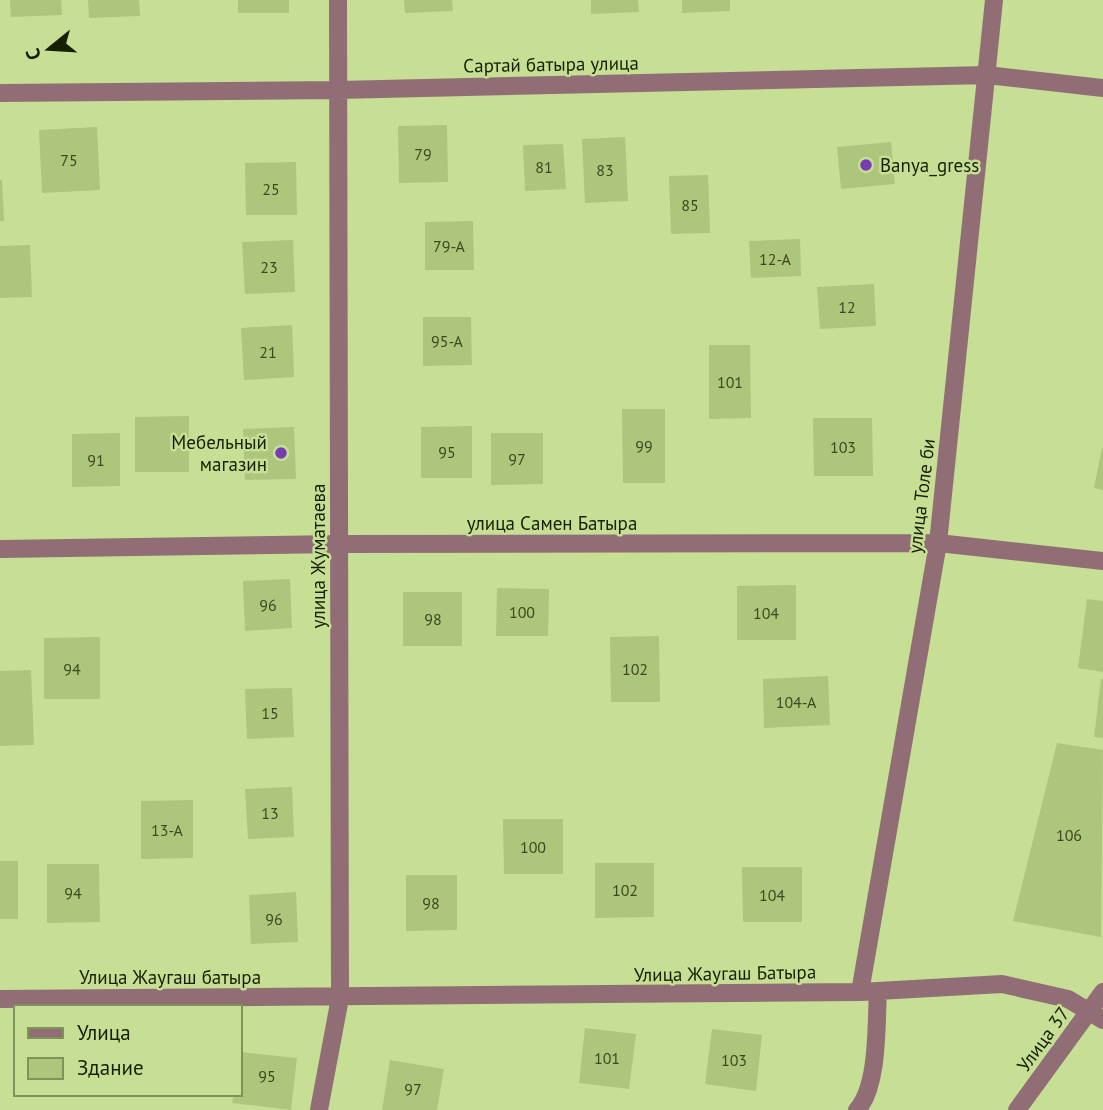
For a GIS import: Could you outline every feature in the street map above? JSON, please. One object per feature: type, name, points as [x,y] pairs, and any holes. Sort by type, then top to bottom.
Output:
[{"type":"street","name":"улица Жуматаева","points":[[319,1110],[340,998],[338,0]]},
{"type":"street","name":"улица Толе би","points":[[857,1110],[863,1103],[873,1069],[869,992],[938,543],[994,0]]},
{"type":"street","name":"Сартай батыра улица","points":[[0,93],[338,90],[987,75],[1103,88]]},
{"type":"street","name":"улица Самен Батыра","points":[[0,549],[339,544],[938,543],[1103,561]]},
{"type":"street","name":"Улица Жаугаш Батыра","points":[[340,998],[869,992],[1002,984],[1068,999],[1103,1020]]},
{"type":"street","name":"Улица 37","points":[[1017,1110],[1103,992]]},
{"type":"street","name":"Улица Жаугаш батыра","points":[[0,999],[340,998]]},
{"type":"building","points":[[10,0],[61,0],[62,15],[11,17]]},
{"type":"building","points":[[88,0],[139,0],[140,16],[89,18]]},
{"type":"building","points":[[238,0],[289,0],[289,13],[238,13]]},
{"type":"building","points":[[404,0],[452,0],[453,11],[405,13]]},
{"type":"building","points":[[591,0],[638,0],[639,12],[591,14]]},
{"type":"building","points":[[682,0],[730,0],[730,11],[682,13]]},
{"type":"building","points":[[447,125],[448,182],[399,183],[398,126]]},
{"type":"building","points":[[97,127],[100,190],[42,193],[39,130]]},
{"type":"building","points":[[625,137],[628,201],[585,203],[582,139]]},
{"type":"building","name":"Banya_gress","points":[[891,142],[895,184],[841,189],[837,147]]},
{"type":"building","points":[[563,144],[566,189],[525,191],[523,145]]},
{"type":"building","points":[[296,162],[297,215],[246,215],[245,163]]},
{"type":"building","points":[[708,175],[710,233],[671,234],[669,176]]},
{"type":"building","points":[[2,180],[4,221],[0,221]]},
{"type":"building","points":[[473,221],[474,270],[425,270],[425,222]]},
{"type":"building","points":[[800,239],[801,276],[751,278],[749,241]]},
{"type":"building","points":[[293,240],[295,292],[245,294],[242,242]]},
{"type":"building","points":[[30,245],[32,297],[0,298],[0,246]]},
{"type":"building","points":[[874,284],[876,326],[820,329],[817,287]]},
{"type":"building","points":[[423,317],[471,317],[472,365],[423,366]]},
{"type":"building","points":[[292,325],[294,377],[244,380],[241,328]]},
{"type":"building","points":[[709,345],[750,345],[751,418],[709,419]]},
{"type":"building","points":[[622,409],[665,409],[665,483],[623,483]]},
{"type":"building","points":[[189,416],[189,472],[135,472],[135,417]]},
{"type":"building","points":[[813,418],[872,418],[873,476],[814,476]]},
{"type":"building","points":[[472,426],[472,478],[421,478],[421,427]]},
{"type":"building","points":[[294,427],[296,479],[245,480],[243,429]]},
{"type":"building","points":[[120,433],[120,486],[72,487],[72,434]]},
{"type":"building","points":[[491,433],[543,433],[543,484],[491,485]]},
{"type":"building","points":[[1103,448],[1103,490],[1094,488]]},
{"type":"building","points":[[290,579],[292,628],[245,631],[243,581]]},
{"type":"building","points":[[796,585],[796,640],[737,640],[737,586]]},
{"type":"building","points":[[497,588],[549,589],[548,636],[496,636]]},
{"type":"building","points":[[403,592],[462,592],[462,646],[403,646]]},
{"type":"building","points":[[1087,599],[1103,601],[1103,672],[1078,668]]},
{"type":"building","points":[[659,636],[660,702],[611,702],[610,637]]},
{"type":"building","points":[[100,637],[100,699],[44,699],[44,638]]},
{"type":"building","points":[[31,670],[34,745],[0,746],[0,671]]},
{"type":"building","points":[[828,676],[830,725],[764,728],[763,679]]},
{"type":"building","points":[[1103,679],[1103,738],[1094,737]]},
{"type":"building","points":[[292,688],[294,737],[247,739],[245,689]]},
{"type":"building","points":[[1057,743],[1103,750],[1101,937],[1013,921]]},
{"type":"building","points":[[292,787],[294,837],[248,839],[245,789]]},
{"type":"building","points":[[193,800],[193,858],[141,859],[141,801]]},
{"type":"building","points":[[503,819],[563,819],[563,874],[504,874]]},
{"type":"building","points":[[0,861],[18,861],[18,919],[0,919]]},
{"type":"building","points":[[595,863],[654,863],[654,917],[595,918]]},
{"type":"building","points":[[47,864],[99,864],[100,922],[47,923]]},
{"type":"building","points":[[742,867],[802,867],[802,922],[743,922]]},
{"type":"building","points":[[406,875],[457,875],[457,930],[406,931]]},
{"type":"building","points":[[296,892],[298,942],[251,944],[249,895]]},
{"type":"building","points":[[585,1028],[636,1034],[629,1089],[579,1083]]},
{"type":"building","points":[[712,1029],[762,1035],[756,1091],[705,1084]]},
{"type":"building","points":[[242,1052],[297,1058],[291,1110],[232,1103],[234,1096],[242,1096]]},
{"type":"building","points":[[390,1060],[444,1069],[437,1110],[382,1110]]},
{"type":"place","name":"Banya_gress","points":[[866,165]]},
{"type":"place","name":"Мебельный магазин","points":[[281,453]]}]
